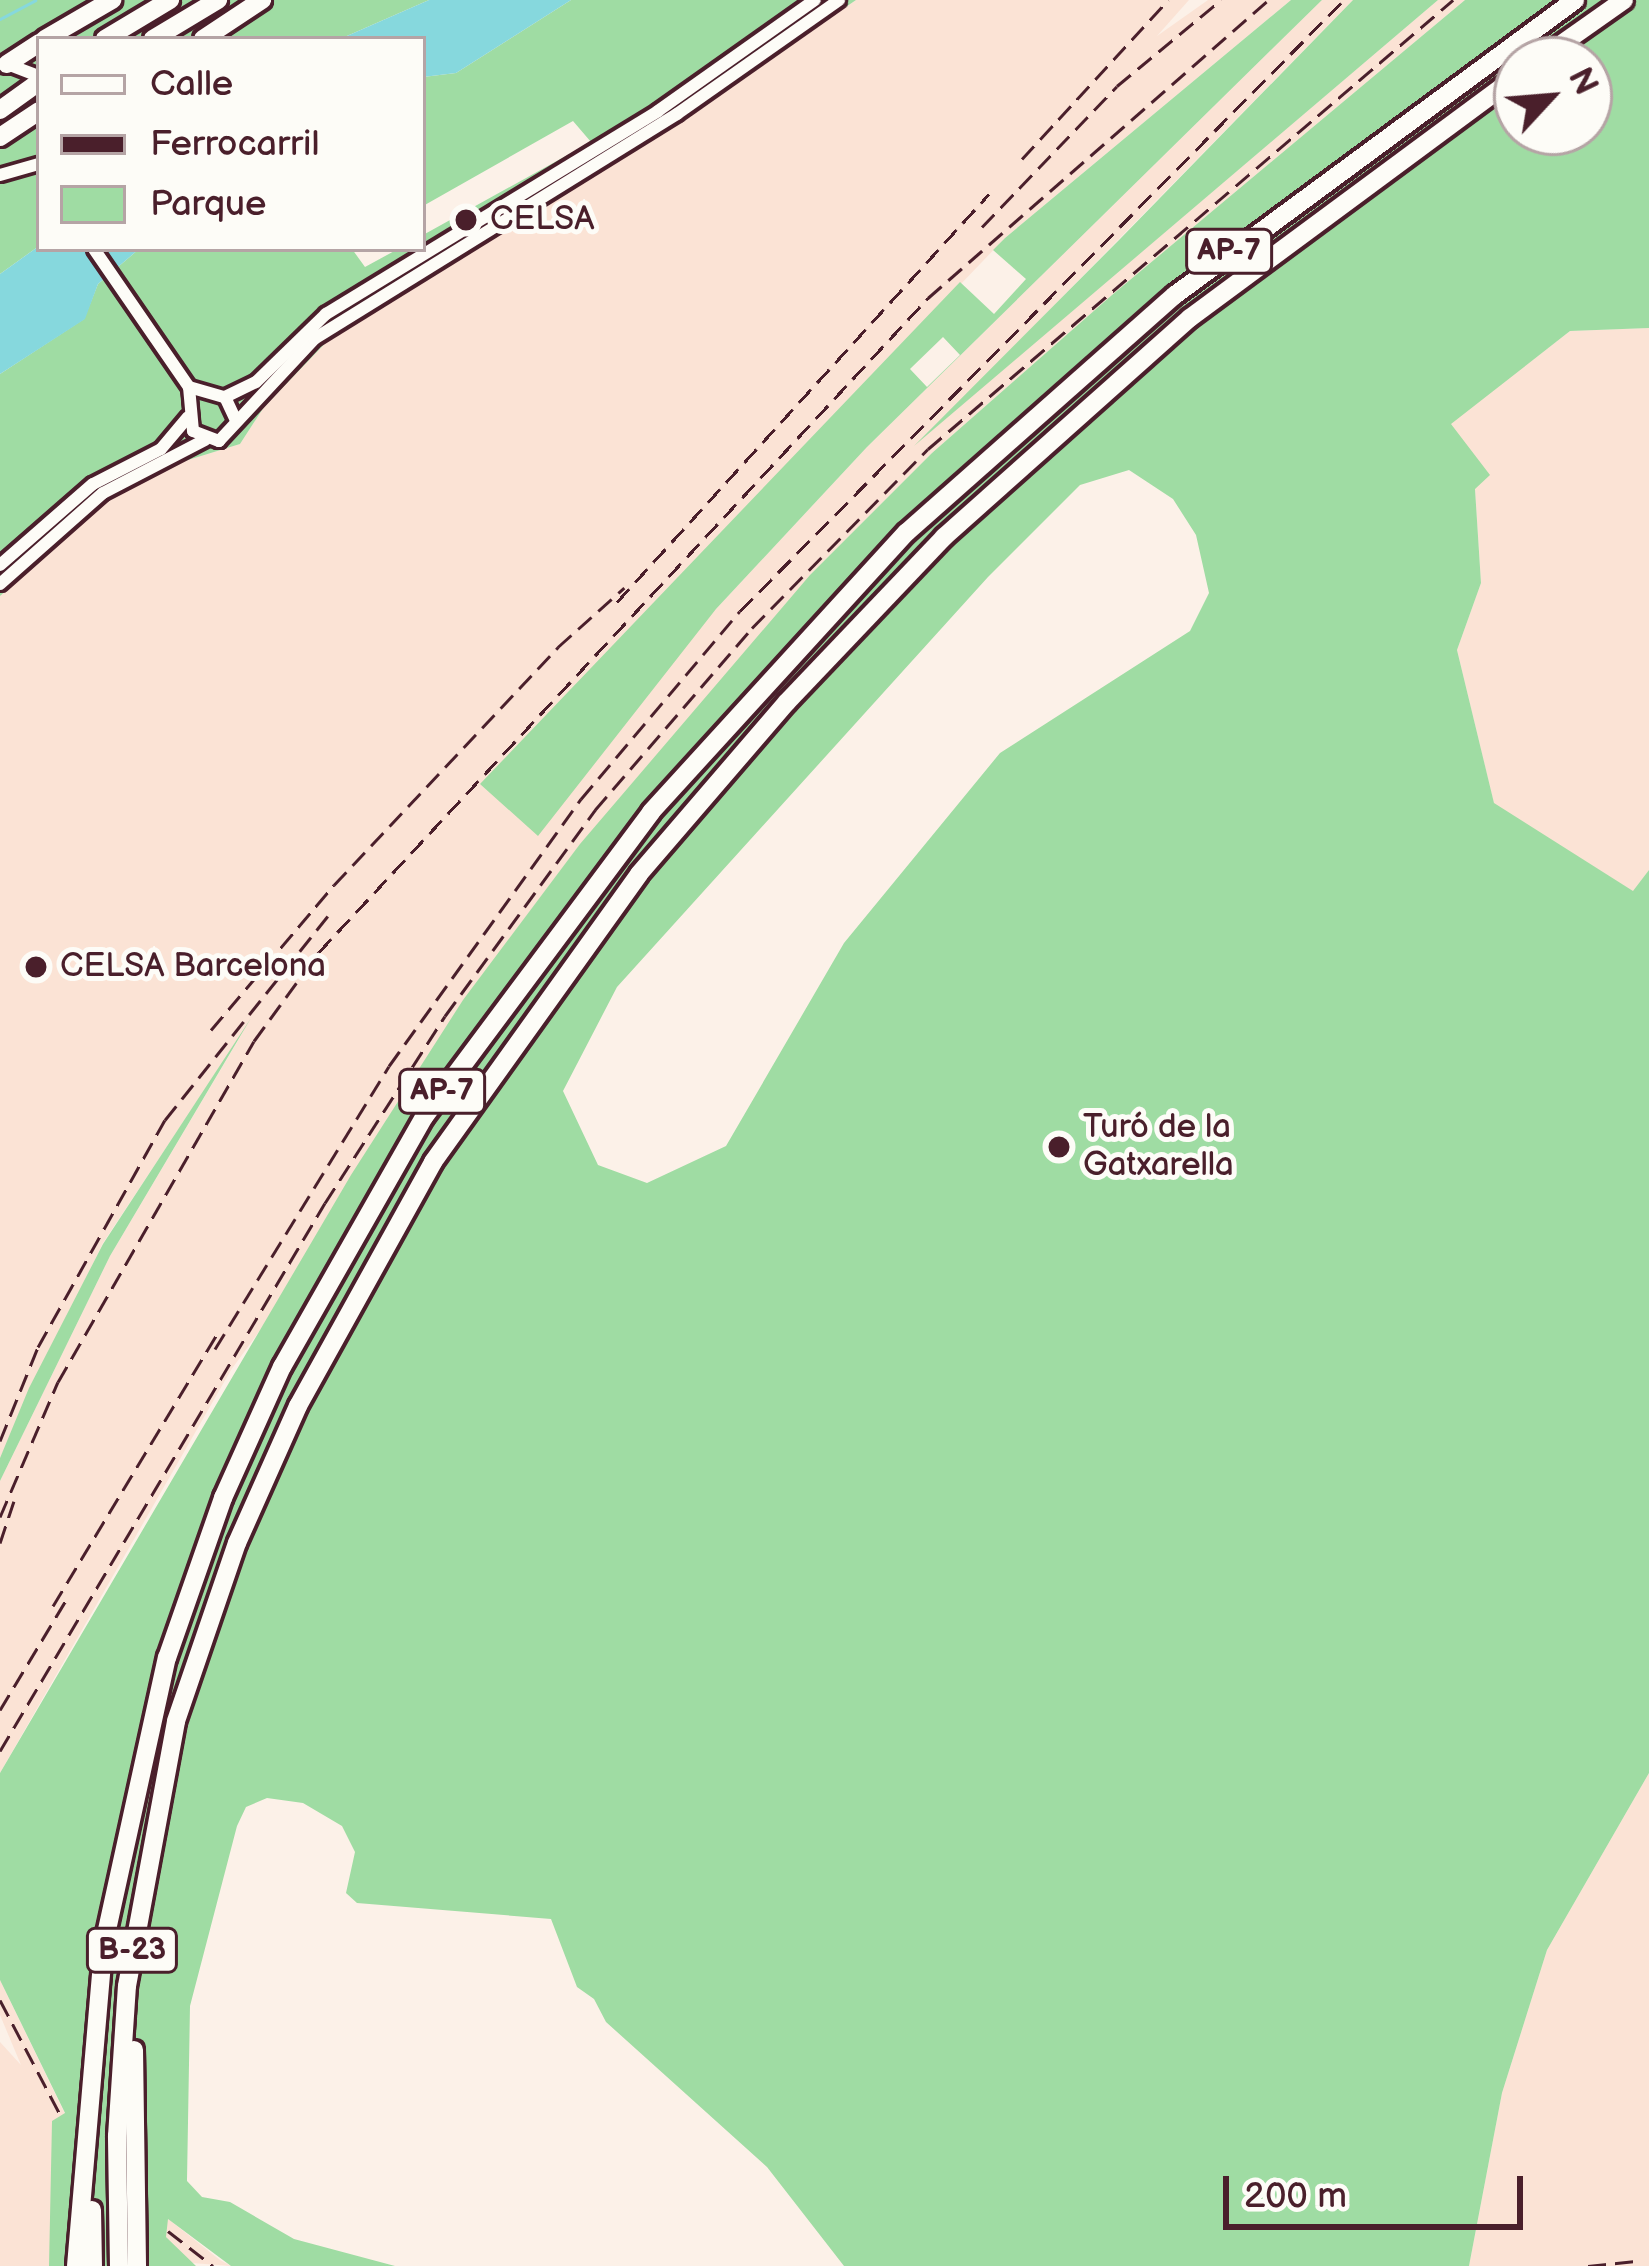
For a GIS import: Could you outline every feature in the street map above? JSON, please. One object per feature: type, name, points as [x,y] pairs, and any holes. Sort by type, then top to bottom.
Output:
[{"type":"highway","points":[[51,36],[112,0]]},
{"type":"highway","points":[[110,36],[170,0]]},
{"type":"highway","points":[[158,36],[218,0]]},
{"type":"highway","points":[[208,36],[262,0]]},
{"type":"highway","name":"AP-7","points":[[76,2266],[91,2151],[103,1948],[142,1750],[180,1616],[223,1498],[303,1324],[464,1058],[681,776],[959,482],[1230,250],[1574,0]]},
{"type":"highway","points":[[1573,36],[1624,0]]},
{"type":"highway","points":[[0,110],[22,71]]},
{"type":"highway","name":"AP-7","points":[[136,2266],[132,2106],[140,1975],[206,1644],[267,1474],[356,1294],[475,1098],[592,934],[839,646],[1113,382],[1311,224],[1493,93]]},
{"type":"highway","points":[[0,137],[36,113]]},
{"type":"highway","name":"B-23","points":[[119,2266],[119,2087],[134,1936],[172,1737],[206,1644]]},
{"type":"highway","points":[[91,2151],[94,2266]]},
{"type":"street","points":[[0,565],[93,484],[160,449],[189,413],[219,395],[256,382],[326,314],[658,111],[815,0]]},
{"type":"street","points":[[0,584],[103,493],[205,440],[225,438],[314,339],[677,114],[839,0]]},
{"type":"street","points":[[0,175],[35,170]]},
{"type":"street","points":[[96,252],[189,387],[189,413],[205,440]]},
{"type":"street","points":[[189,387],[219,395],[236,421]]},
{"type":"shaded area","name":"CELSA Barcelona","points":[[856,0],[1189,0],[1157,36],[1208,0],[1291,0],[1005,238],[480,785],[716,609],[867,447],[1322,0],[1353,0],[933,429],[1438,0],[1465,0],[1112,295],[932,453],[810,575],[231,1370],[0,1773],[0,1481],[110,1256],[243,1032],[103,1243],[0,1458],[0,596],[136,476],[240,444],[264,407],[338,330],[685,118]]},
{"type":"shaded area","points":[[1649,328],[1649,870],[1634,892],[1494,804],[1457,650],[1481,583],[1475,489],[1450,424],[1570,331]]},
{"type":"shaded area","points":[[1649,1773],[1649,2266],[1469,2266],[1502,2093],[1547,1950]]},
{"type":"shaded area","points":[[0,1980],[65,2114],[49,2266],[0,2266],[0,2042],[21,2065],[0,2015]]},
{"type":"shaded area","points":[[167,2218],[231,2266],[192,2263],[166,2237]]},
{"type":"green space","points":[[0,0],[429,0],[347,36],[36,36],[36,248],[0,274]]},
{"type":"green space","points":[[571,0],[856,0],[685,118],[338,330],[264,407],[240,444],[136,476],[0,596],[0,374],[84,319],[98,284],[135,252],[354,252],[365,267],[392,252],[426,252],[426,233],[591,142],[573,121],[426,204],[426,77],[456,73]]},
{"type":"green space","points":[[1291,0],[1322,0],[867,447],[716,609],[538,836],[480,784],[960,282],[994,314],[1026,279],[993,250]],"holes":[[[943,337],[960,355],[927,387],[910,369]]]},
{"type":"green space","points":[[1353,0],[1438,0],[914,446],[1120,239]]},
{"type":"green space","points":[[1465,0],[1649,0],[1649,328],[1570,331],[1451,424],[1490,475],[1475,489],[1481,583],[1457,650],[1494,803],[1633,891],[1649,870],[1649,1773],[1547,1950],[1502,2093],[1469,2266],[844,2266],[767,2167],[606,2022],[594,1999],[577,1987],[551,1919],[357,1903],[346,1893],[355,1852],[342,1826],[303,1803],[267,1798],[246,1807],[237,1826],[190,2006],[187,2181],[202,2197],[230,2202],[294,2239],[395,2266],[231,2266],[168,2219],[166,2237],[196,2266],[49,2266],[52,2121],[65,2113],[0,1980],[0,1773],[351,1175],[463,1000],[580,844],[810,575],[932,453],[1112,295]],"holes":[[[1129,470],[1173,499],[1196,535],[1209,593],[1190,631],[1000,753],[844,943],[726,1146],[647,1183],[598,1165],[563,1091],[617,987],[988,577],[1080,485]]]},
{"type":"green space","points":[[251,1018],[110,1256],[0,1481],[0,1458],[29,1388],[103,1244]]},
{"type":"water","points":[[429,0],[571,0],[456,73],[426,77],[426,36],[347,36]]},
{"type":"water","points":[[36,248],[36,252],[135,252],[98,284],[85,319],[0,374],[0,274]]},
{"type":"waterway","points":[[0,19],[35,0]]},
{"type":"railway","points":[[1022,159],[1168,0]]},
{"type":"railway","points":[[982,227],[1117,86],[1221,0]]},
{"type":"railway","points":[[0,1517],[58,1382],[254,1041],[319,952],[928,298],[1269,0]]},
{"type":"railway","points":[[215,1349],[389,1066],[581,799],[740,611],[1344,0]]},
{"type":"railway","points":[[0,1751],[325,1203],[445,1016],[595,810],[752,628],[928,449],[1453,0]]},
{"type":"railway","points":[[617,602],[989,194]]},
{"type":"railway","points":[[211,1030],[334,885],[558,647],[624,588]]},
{"type":"railway","points":[[0,1441],[38,1347],[165,1120],[332,911]]},
{"type":"railway","points":[[53,1606],[217,1334]]},
{"type":"railway","points":[[0,1543],[14,1501]]},
{"type":"railway","points":[[0,1710],[68,1597]]},
{"type":"railway","points":[[0,2000],[61,2116]]},
{"type":"railway","points":[[168,2231],[213,2266]]},
{"type":"railway","points":[[1588,2266],[1636,2261]]},
{"type":"place","name":"CELSA","points":[[466,220]]},
{"type":"place","name":"CELSA Barcelona","points":[[36,967]]},
{"type":"place","name":"Turó de la Gatxarella","points":[[1059,1147]]}]
